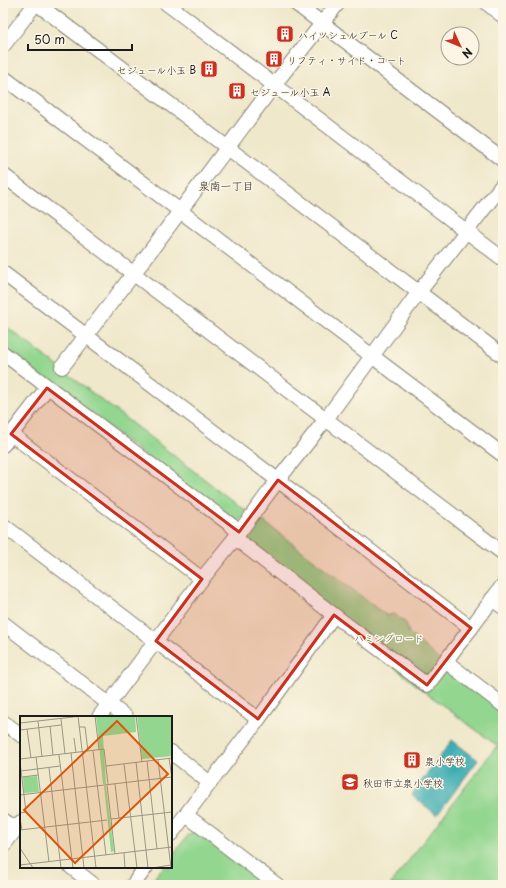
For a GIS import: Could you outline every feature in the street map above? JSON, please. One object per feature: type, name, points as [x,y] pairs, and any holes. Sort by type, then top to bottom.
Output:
[{"type":"street","points":[[3,46],[36,3],[503,356]]},
{"type":"street","points":[[166,3],[503,259]]},
{"type":"street","points":[[295,3],[503,160]]},
{"type":"street","points":[[62,367],[274,85],[338,3]]},
{"type":"street","points":[[489,3],[488,4],[503,16]]},
{"type":"street","points":[[3,77],[503,455]]},
{"type":"street","points":[[3,175],[503,553]]},
{"type":"street","points":[[100,716],[202,579],[326,419],[419,292],[503,184]]},
{"type":"street","points":[[3,273],[278,480],[471,628]]},
{"type":"street","points":[[3,353],[47,388],[225,520],[237,535],[334,615],[427,685],[471,628],[497,603],[503,585]]},
{"type":"street","points":[[47,388],[7,440],[202,579]]},
{"type":"street","points":[[3,525],[258,719]]},
{"type":"street","points":[[172,833],[334,615]]},
{"type":"street","points":[[3,623],[125,716]]},
{"type":"street","points":[[445,661],[503,705]]},
{"type":"street","points":[[3,722],[20,734]]},
{"type":"street","points":[[172,753],[210,783]]},
{"type":"street","points":[[186,815],[277,885]]},
{"type":"street","points":[[3,820],[9,824],[20,825]]},
{"type":"street","points":[[3,846],[20,825]]},
{"type":"street","points":[[73,868],[94,885]]},
{"type":"street","points":[[133,885],[145,868]]},
{"type":"highlighted area","points":[[47,388],[239,532],[278,480],[471,628],[427,685],[334,615],[258,719],[156,641],[202,579],[11,434]]},
{"type":"green space","points":[[3,324],[247,512],[236,525],[3,347]]},
{"type":"green space","name":"ハミングロード","points":[[259,518],[387,616],[393,614],[406,623],[409,633],[445,665],[503,709],[503,750],[425,692],[246,549],[246,535]]},
{"type":"green space","points":[[496,747],[503,752],[503,885],[390,885]]},
{"type":"green space","points":[[197,832],[268,885],[149,885],[162,868],[172,868],[172,856],[189,834]]},
{"type":"water","points":[[452,740],[478,760],[437,815],[411,795]]},
{"type":"place","name":"ハイツシェルブール C","points":[[285,34]]},
{"type":"place","name":"リフティ・サイド・コート","points":[[274,59]]},
{"type":"place","name":"セジュール小玉 B","points":[[209,69]]},
{"type":"place","name":"セジュール小玉 A","points":[[237,91]]},
{"type":"place","name":"泉小学校","points":[[412,760]]},
{"type":"place","name":"秋田市立泉小学校","points":[[350,782]]},
{"type":"district","name":"泉南一丁目","points":[[226,185]]}]
